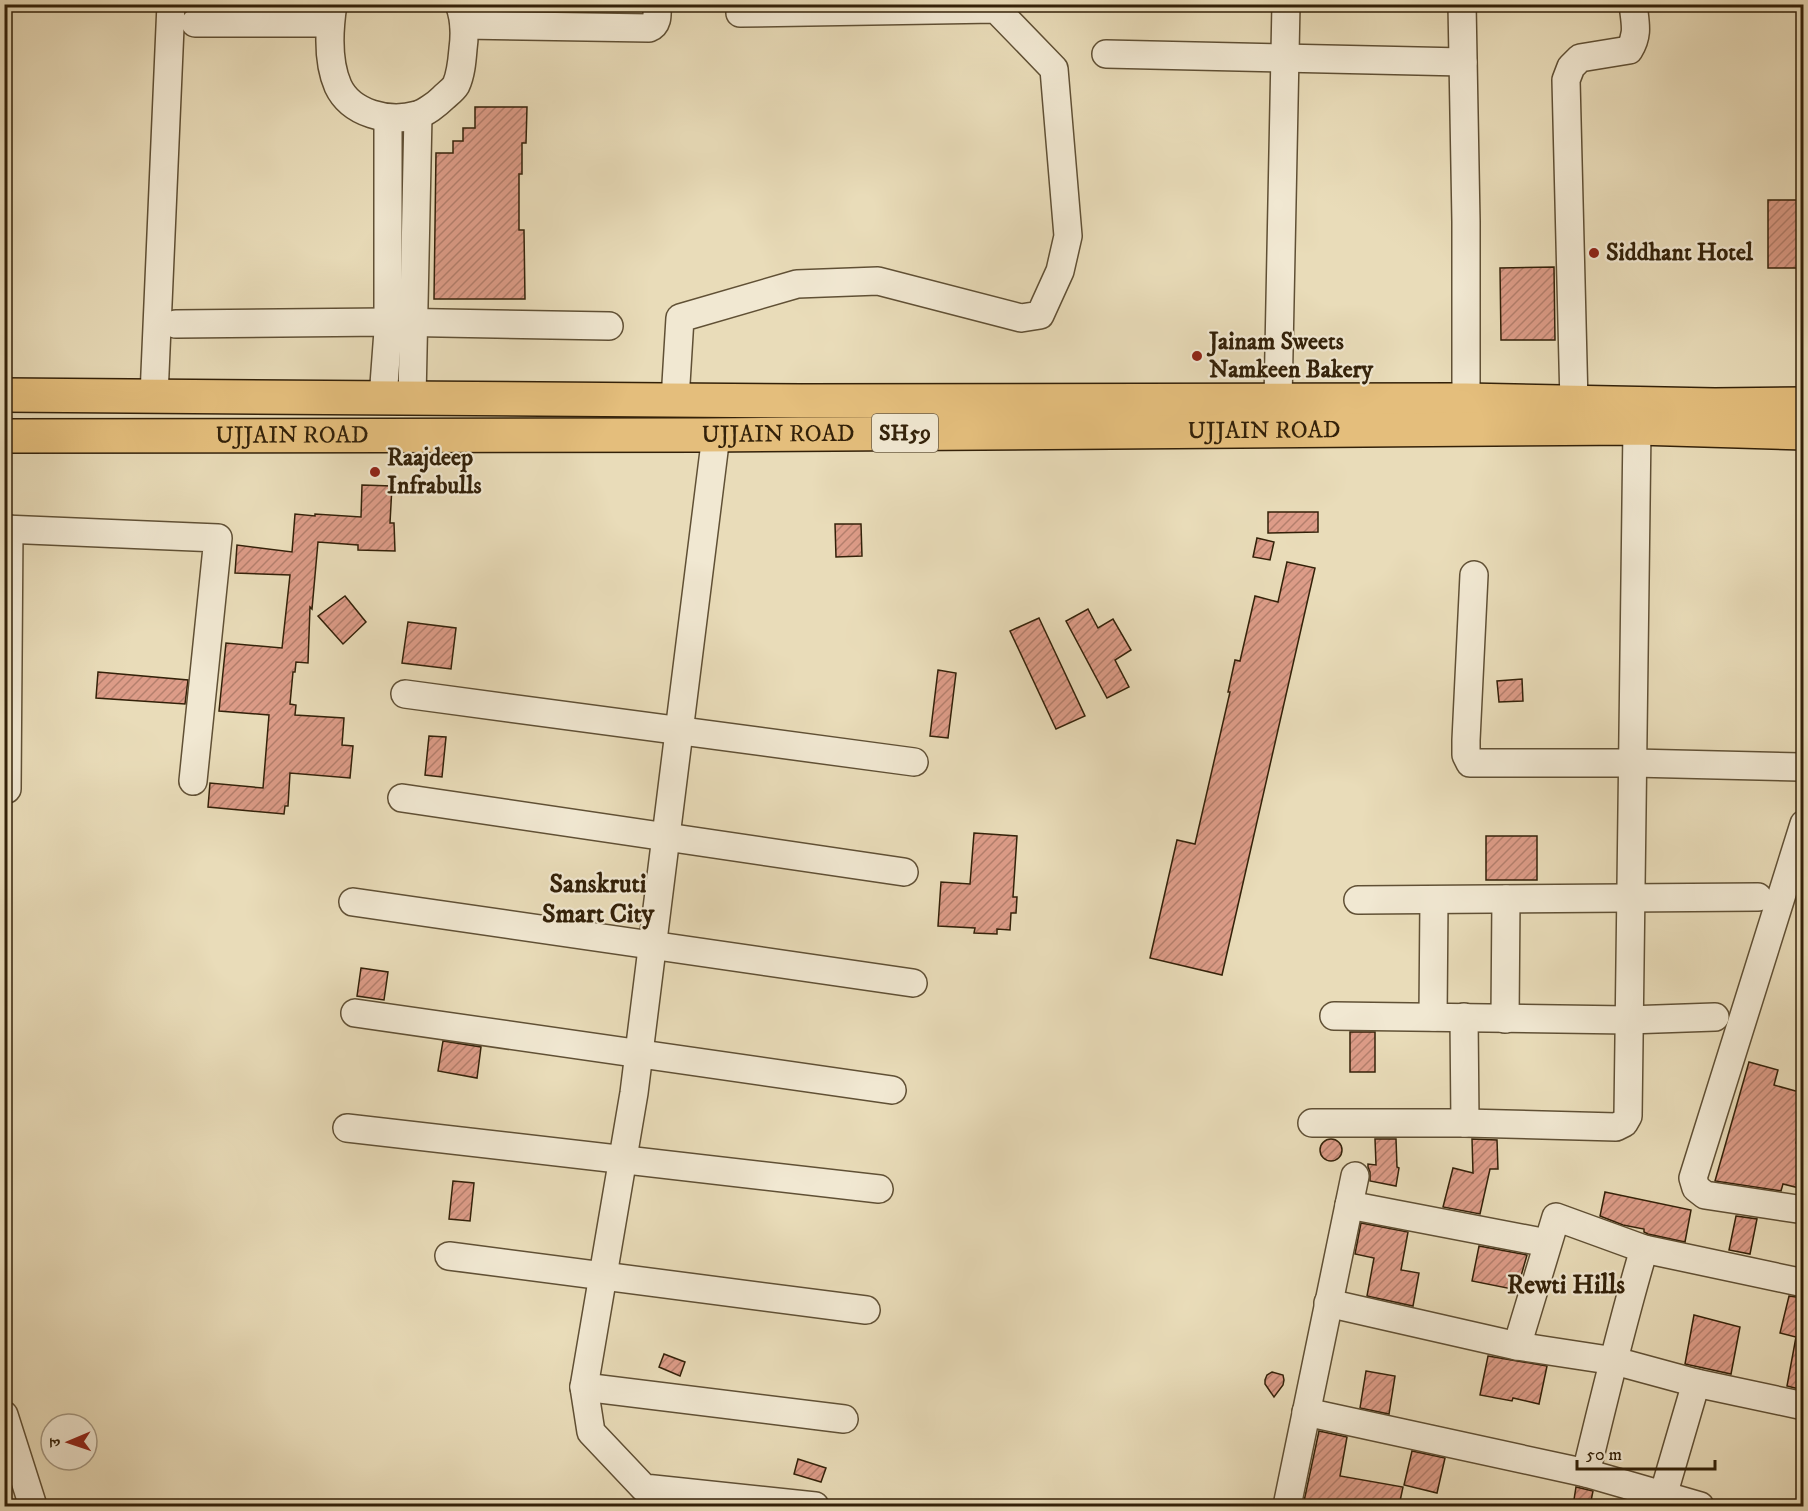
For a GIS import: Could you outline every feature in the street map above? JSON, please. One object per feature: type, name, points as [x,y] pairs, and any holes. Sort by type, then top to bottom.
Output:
[{"type":"main road","name":"UJJAIN ROAD","points":[[4,395],[675,400],[1466,400],[1803,404]]},
{"type":"main road","points":[[194,436],[196,396]]},
{"type":"main road","name":"UJJAIN ROAD","points":[[4,436],[716,435],[1638,428],[1803,433]]},
{"type":"street","points":[[154,396],[171,4]]},
{"type":"street","points":[[195,23],[332,14],[332,69],[338,88],[352,104],[373,115],[388,118],[418,115],[440,102],[455,86],[462,65],[461,15],[649,28],[657,21],[657,4]]},
{"type":"street","points":[[1278,400],[1286,4]]},
{"type":"street","points":[[1462,4],[1467,234],[1466,400]]},
{"type":"street","points":[[1574,403],[1566,80],[1571,67],[1580,58],[1629,50],[1635,39],[1637,22],[1633,4]]},
{"type":"street","points":[[675,400],[680,318],[797,284],[879,281],[1021,318],[1040,315],[1060,271],[1068,236],[1054,69],[996,9],[740,13]]},
{"type":"street","points":[[1106,54],[1463,62]]},
{"type":"street","points":[[398,398],[415,322],[418,115]]},
{"type":"street","points":[[388,118],[387,322],[398,398]]},
{"type":"street","points":[[387,235],[416,235]]},
{"type":"street","points":[[176,324],[415,322],[609,326]]},
{"type":"street","points":[[1312,1123],[1465,1123],[1616,1127],[1624,1124],[1628,1116],[1629,898],[1634,763],[1634,574],[1638,428]]},
{"type":"street","points":[[716,435],[639,1054],[584,1387],[591,1432],[644,1488],[815,1506]]},
{"type":"street","points":[[7,789],[7,529],[218,538],[193,782]]},
{"type":"street","points":[[1474,575],[1466,740],[1466,755],[1470,763],[1634,763],[1800,767]]},
{"type":"street","points":[[405,694],[914,762]]},
{"type":"street","points":[[402,798],[904,872]]},
{"type":"street","points":[[1803,824],[1693,1178],[1696,1188],[1705,1196],[1803,1210]]},
{"type":"street","points":[[1358,900],[1758,897]]},
{"type":"street","points":[[1505,1019],[1506,899]]},
{"type":"street","points":[[1433,1017],[1434,900]]},
{"type":"street","points":[[353,902],[912,983]]},
{"type":"street","points":[[355,1013],[892,1090]]},
{"type":"street","points":[[1334,1016],[1628,1020],[1714,1017]]},
{"type":"street","points":[[1464,1017],[1465,1123]]},
{"type":"street","points":[[347,1128],[879,1189]]},
{"type":"street","points":[[1287,1506],[1355,1176]]},
{"type":"street","points":[[1349,1205],[1547,1243]]},
{"type":"street","points":[[1517,1346],[1556,1217],[1644,1249],[1803,1283]]},
{"type":"street","points":[[1586,1473],[1615,1361],[1619,1335],[1644,1249]]},
{"type":"street","points":[[449,1256],[866,1310]]},
{"type":"street","points":[[1328,1303],[1517,1346],[1615,1361],[1696,1383],[1803,1406]]},
{"type":"street","points":[[1661,1501],[1696,1383]]},
{"type":"street","points":[[584,1387],[844,1419]]},
{"type":"street","points":[[1306,1412],[1586,1473],[1661,1501],[1700,1506]]},
{"type":"street","points":[[4,1415],[33,1506]]},
{"type":"building","points":[[475,107],[527,107],[526,143],[522,143],[522,174],[519,174],[519,230],[524,230],[525,299],[434,299],[436,153],[453,153],[453,141],[463,141],[463,128],[475,128]]},
{"type":"building","points":[[1768,200],[1803,200],[1803,268],[1768,268]]},
{"type":"building","points":[[1554,267],[1555,340],[1501,340],[1500,268]]},
{"type":"building","points":[[362,485],[392,486],[390,523],[394,523],[395,551],[358,550],[358,545],[318,542],[312,609],[310,607],[308,663],[296,662],[290,704],[296,705],[295,715],[344,718],[342,745],[353,746],[350,778],[290,773],[288,806],[285,806],[284,814],[208,807],[210,783],[263,788],[269,715],[219,711],[226,643],[282,648],[290,575],[235,573],[237,545],[292,552],[295,514],[361,517]]},
{"type":"building","points":[[1268,512],[1318,512],[1318,532],[1268,533]]},
{"type":"building","points":[[835,524],[861,524],[862,556],[836,557]]},
{"type":"building","points":[[1257,538],[1274,542],[1270,560],[1253,557]]},
{"type":"building","points":[[1287,562],[1315,568],[1222,975],[1150,958],[1177,840],[1195,844],[1230,692],[1228,692],[1235,660],[1240,661],[1255,596],[1278,602]]},
{"type":"building","points":[[345,596],[366,622],[343,644],[318,616]]},
{"type":"building","points":[[1088,609],[1098,628],[1113,619],[1131,650],[1115,660],[1129,687],[1107,698],[1066,621]]},
{"type":"building","points":[[1039,618],[1085,716],[1056,729],[1010,631]]},
{"type":"building","points":[[408,622],[456,628],[451,669],[402,663]]},
{"type":"building","points":[[938,670],[956,673],[948,738],[930,736]]},
{"type":"building","points":[[98,672],[188,680],[185,704],[96,698]]},
{"type":"building","points":[[1522,679],[1523,701],[1499,702],[1497,681]]},
{"type":"building","points":[[429,736],[446,737],[442,777],[425,775]]},
{"type":"building","points":[[974,833],[1017,836],[1013,897],[1017,897],[1016,913],[1011,913],[1010,930],[997,929],[997,934],[974,933],[975,928],[938,926],[941,882],[970,884]]},
{"type":"building","points":[[1486,836],[1537,836],[1537,880],[1486,880]]},
{"type":"building","points":[[361,968],[388,972],[384,1000],[357,996]]},
{"type":"building","points":[[1350,1032],[1375,1032],[1375,1072],[1350,1072]]},
{"type":"building","points":[[443,1041],[481,1047],[477,1078],[438,1071]]},
{"type":"building","points":[[1749,1062],[1778,1070],[1774,1085],[1803,1093],[1803,1118],[1796,1143],[1803,1145],[1803,1189],[1783,1184],[1781,1191],[1715,1181]]},
{"type":"building","points":[[1331,1139],[1339,1142],[1342,1150],[1339,1158],[1331,1161],[1323,1158],[1320,1150],[1323,1142]]},
{"type":"building","points":[[1375,1139],[1396,1139],[1397,1167],[1399,1168],[1396,1186],[1370,1181],[1368,1164],[1376,1165]]},
{"type":"building","points":[[1472,1139],[1497,1140],[1498,1169],[1490,1169],[1480,1214],[1443,1207],[1453,1168],[1473,1173]]},
{"type":"building","points":[[453,1181],[474,1183],[470,1221],[449,1219]]},
{"type":"building","points":[[1605,1192],[1691,1210],[1685,1242],[1648,1234],[1644,1232],[1644,1229],[1623,1225],[1600,1216]]},
{"type":"building","points":[[1736,1216],[1757,1219],[1750,1254],[1729,1250]]},
{"type":"building","points":[[1361,1223],[1408,1232],[1401,1270],[1419,1273],[1413,1306],[1367,1296],[1374,1258],[1355,1254]]},
{"type":"building","points":[[1479,1246],[1527,1255],[1517,1290],[1472,1281]]},
{"type":"building","points":[[1789,1296],[1803,1298],[1803,1317],[1799,1337],[1803,1337],[1803,1390],[1787,1386],[1796,1337],[1780,1333]]},
{"type":"building","points":[[1694,1315],[1740,1327],[1731,1374],[1685,1364]]},
{"type":"building","points":[[664,1354],[685,1362],[680,1376],[659,1367]]},
{"type":"building","points":[[1488,1356],[1547,1366],[1539,1404],[1513,1398],[1512,1401],[1480,1395]]},
{"type":"building","points":[[1366,1371],[1395,1376],[1389,1414],[1360,1408]]},
{"type":"building","points":[[1272,1372],[1283,1375],[1284,1380],[1274,1397],[1265,1384],[1267,1375]]},
{"type":"building","points":[[1319,1431],[1347,1437],[1340,1476],[1403,1487],[1399,1506],[1303,1506]]},
{"type":"building","points":[[1412,1451],[1445,1458],[1437,1493],[1404,1485]]},
{"type":"building","points":[[798,1459],[826,1468],[821,1482],[794,1474]]},
{"type":"building","points":[[1576,1487],[1593,1491],[1590,1506],[1573,1506]]},
{"type":"place","name":"Siddhant Hotel","points":[[1594,253]]},
{"type":"place","name":"Jainam Sweets Namkeen Bakery","points":[[1197,356]]},
{"type":"place","name":"Raajdeep Infrabulls","points":[[375,472]]},
{"type":"district","name":"Sanskruti Smart City","points":[[598,899]]},
{"type":"district","name":"Rewti Hills","points":[[1566,1285]]}]
